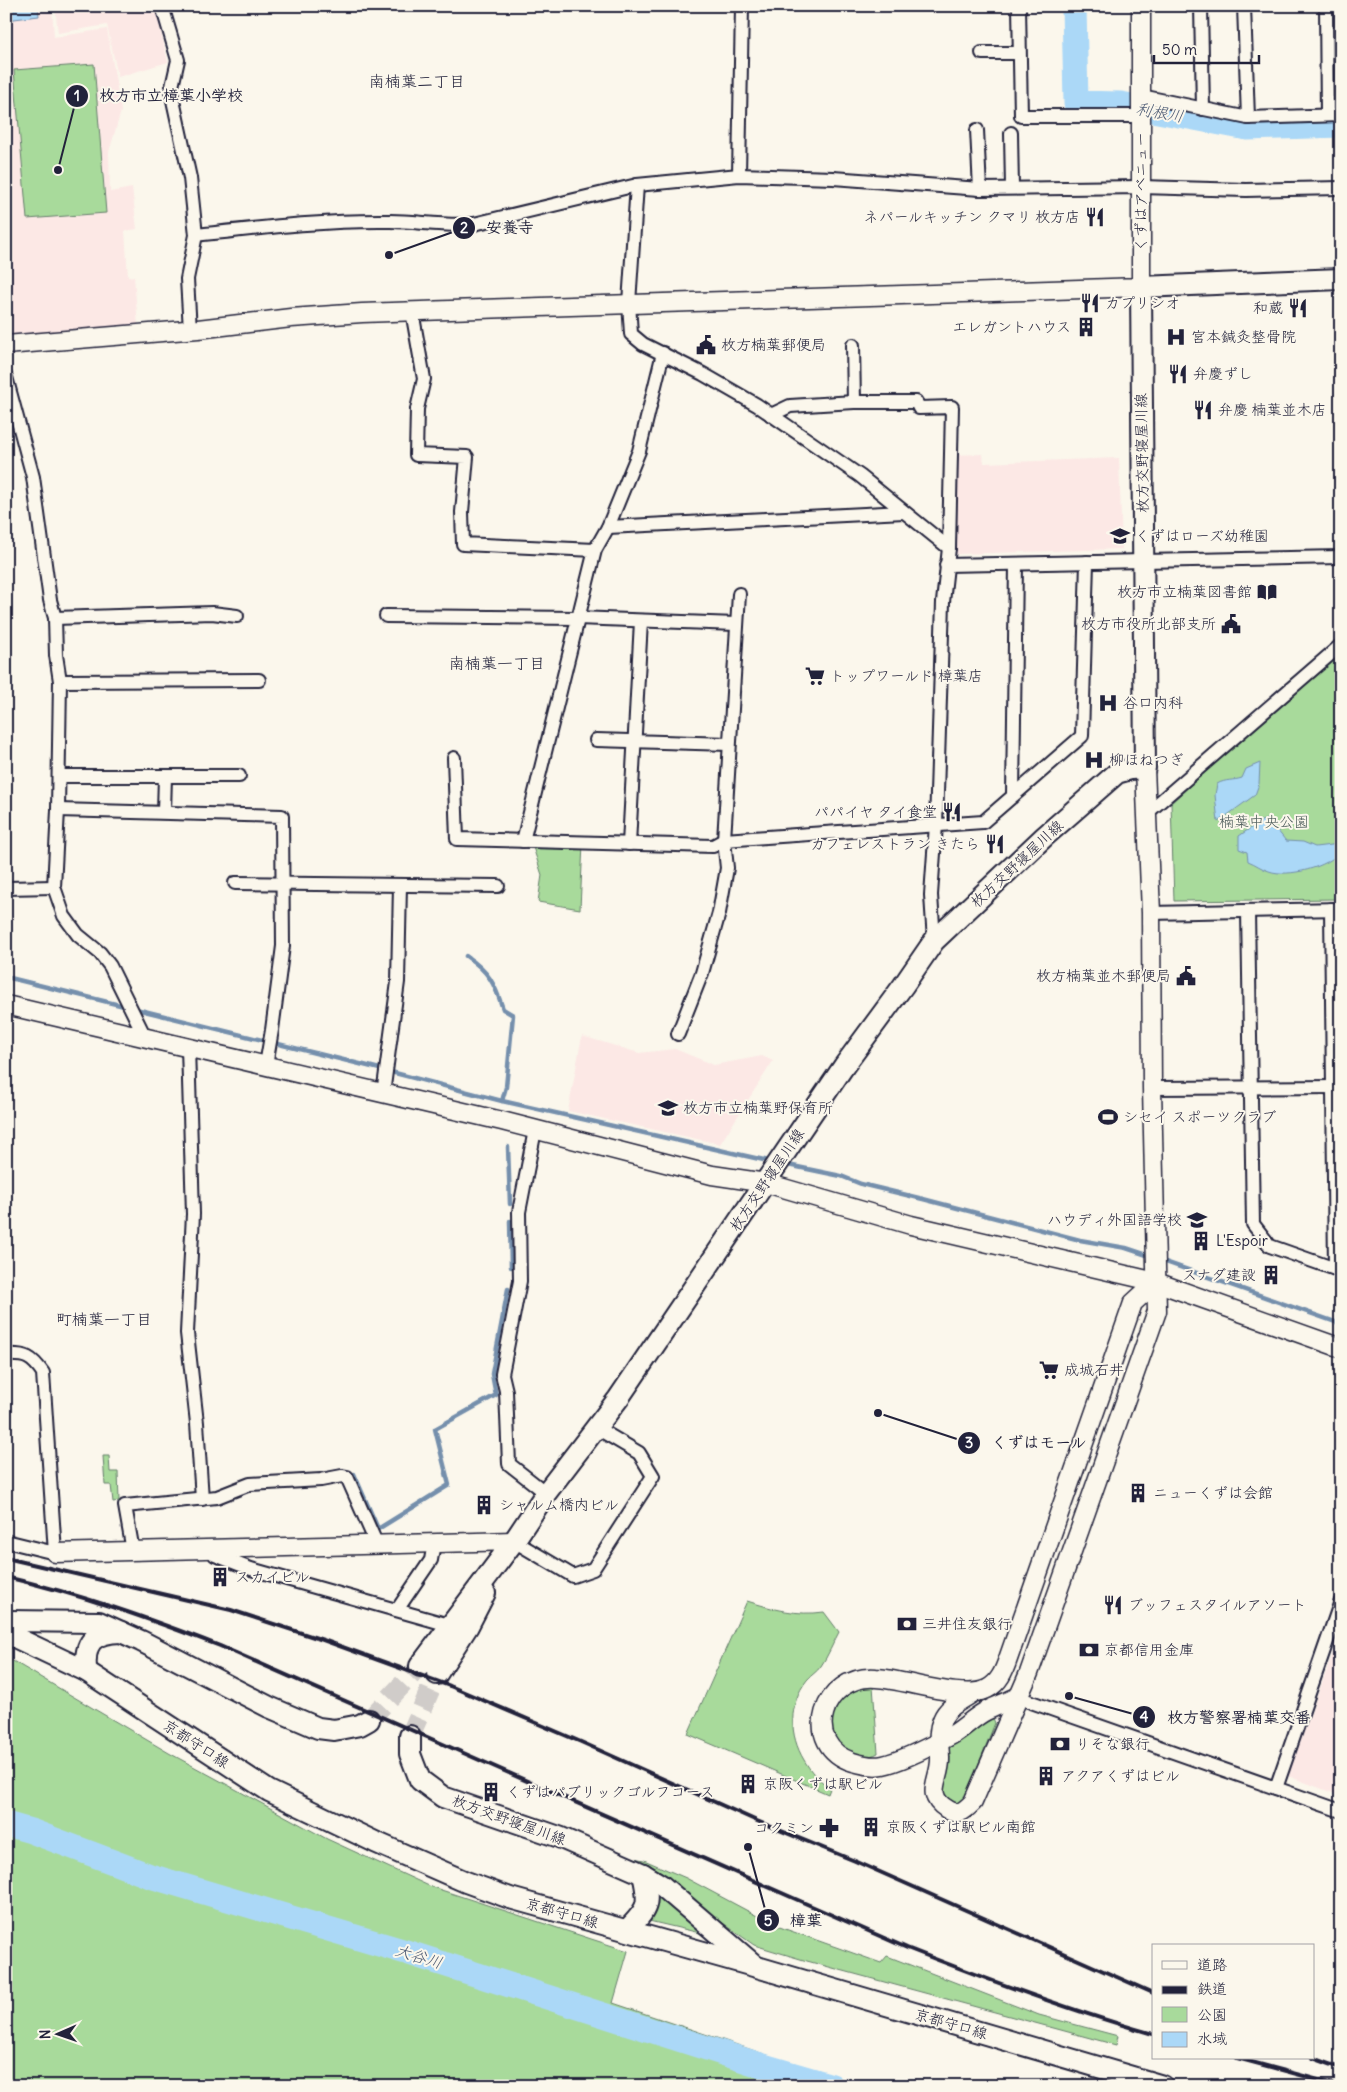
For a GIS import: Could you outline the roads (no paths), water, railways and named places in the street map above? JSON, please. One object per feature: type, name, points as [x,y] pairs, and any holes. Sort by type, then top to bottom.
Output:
[{"type":"main road","points":[[1141,287],[1341,279]]},
{"type":"main road","name":"枚方交野寝屋川線","points":[[514,1541],[468,1626],[428,1670],[449,1625],[514,1541],[546,1492],[618,1399],[849,1059],[934,941],[1045,836],[1117,773],[1145,768],[1141,287]]},
{"type":"main road","points":[[6,1621],[99,1622],[269,1706],[318,1728],[341,1729],[360,1725],[369,1720]]},
{"type":"main road","points":[[86,1672],[85,1657],[88,1646],[95,1638],[104,1633],[121,1632]]},
{"type":"main road","name":"京都守口線","points":[[6,1633],[86,1672],[269,1791],[375,1842],[466,1882],[510,1898],[757,1967],[1163,2086]]},
{"type":"main road","name":"枚方交野寝屋川線","points":[[410,1736],[410,1754],[420,1780],[443,1797],[559,1837],[643,1874],[661,1885],[757,1967]]},
{"type":"main road","points":[[626,1930],[642,1915],[648,1898],[643,1874]]},
{"type":"street","points":[[162,6],[178,60],[171,91],[190,178],[196,235],[187,279],[190,330]]},
{"type":"street","points":[[739,175],[742,6]]},
{"type":"street","points":[[1019,6],[1021,116],[1141,116]]},
{"type":"street","name":"くずはアベニュー","points":[[1141,6],[1141,287]]},
{"type":"street","points":[[1202,6],[1203,109]]},
{"type":"street","points":[[1244,6],[1248,118]]},
{"type":"street","points":[[1326,6],[1327,115]]},
{"type":"street","points":[[982,53],[1020,53]]},
{"type":"street","points":[[1141,96],[1248,118],[1341,115]]},
{"type":"street","points":[[977,130],[980,188]]},
{"type":"street","points":[[1011,133],[1012,188]]},
{"type":"street","points":[[196,235],[305,224],[390,221],[448,225],[474,224],[637,185],[739,175],[834,178],[980,188],[1141,187],[1246,190],[1341,188]]},
{"type":"street","points":[[637,185],[629,304],[631,334],[643,344],[703,374],[757,405],[860,476],[949,548]]},
{"type":"street","points":[[6,345],[190,330],[291,318],[629,304],[1141,287]]},
{"type":"street","points":[[412,312],[424,379],[417,409],[416,455],[467,457],[462,512],[463,544],[595,550]]},
{"type":"street","points":[[853,345],[854,402]]},
{"type":"street","points":[[523,841],[595,550],[608,527],[639,451],[663,353]]},
{"type":"street","points":[[6,377],[33,477],[50,600],[55,618],[56,655],[60,680],[58,810],[54,887],[64,916],[78,935],[100,953],[110,966],[146,1037]]},
{"type":"street","points":[[771,416],[790,406],[854,402],[916,402],[919,408],[952,407],[949,548],[946,565],[936,825],[931,895],[934,941]]},
{"type":"street","points":[[608,527],[904,512]]},
{"type":"street","points":[[946,565],[1341,557]]},
{"type":"street","points":[[454,758],[458,839],[713,846],[724,840],[983,822],[1082,736],[1087,562]]},
{"type":"street","points":[[1013,794],[1016,564]]},
{"type":"street","points":[[678,1034],[702,973],[719,913],[727,868],[724,840],[736,624],[740,594]]},
{"type":"street","points":[[55,618],[212,613],[237,616]]},
{"type":"street","points":[[386,616],[578,618],[736,624]]},
{"type":"street","points":[[629,844],[641,621]]},
{"type":"street","points":[[1147,813],[1341,645]]},
{"type":"street","points":[[60,680],[259,680]]},
{"type":"street","points":[[596,740],[729,744]]},
{"type":"street","points":[[973,1692],[948,1710],[942,1719],[938,1741],[940,1763],[934,1792],[939,1804],[951,1811],[963,1812],[973,1802],[1030,1669],[1157,1312],[1152,1088],[1151,913],[1145,768]]},
{"type":"street","points":[[58,776],[239,776]]},
{"type":"street","points":[[164,812],[165,776]]},
{"type":"street","points":[[58,810],[282,816],[282,946],[266,1066]]},
{"type":"street","points":[[235,883],[498,886]]},
{"type":"street","points":[[382,1094],[398,982],[400,885]]},
{"type":"street","points":[[6,888],[54,887]]},
{"type":"street","points":[[1151,913],[1336,909],[1338,1270],[1270,1246],[1253,1224],[1248,911]]},
{"type":"street","points":[[6,1004],[422,1102],[712,1175],[766,1183],[911,1225],[1156,1282],[1341,1348]]},
{"type":"street","points":[[188,1047],[193,1214],[188,1333],[202,1499]]},
{"type":"street","points":[[1152,1088],[1337,1087]]},
{"type":"street","points":[[535,1130],[519,1212],[520,1281],[502,1374],[506,1391],[509,1464],[546,1492]]},
{"type":"street","points":[[1156,1282],[1134,1303],[1006,1666],[998,1680],[989,1688],[973,1692],[954,1692],[889,1678],[868,1677],[844,1684],[826,1704],[823,1728],[827,1742],[838,1754],[849,1761],[871,1766],[883,1765],[953,1734],[985,1711],[1018,1698],[1341,1811]]},
{"type":"street","points":[[6,1355],[18,1354],[34,1359],[43,1373],[55,1553]]},
{"type":"street","points":[[6,1541],[55,1553],[514,1541],[573,1576],[593,1569],[653,1476],[640,1453],[596,1428]]},
{"type":"street","points":[[133,1551],[125,1506],[218,1497],[250,1484],[322,1480],[342,1476],[346,1477],[377,1544]]},
{"type":"street","points":[[397,1610],[431,1560],[434,1543]]},
{"type":"street","points":[[212,1549],[215,1555],[251,1569],[449,1625]]},
{"type":"street","points":[[1276,1788],[1341,1601]]},
{"type":"water","points":[[6,6],[38,6],[39,16],[6,20]]},
{"type":"water","points":[[1260,763],[1259,784],[1255,795],[1218,822],[1215,795],[1217,784],[1223,781],[1242,778],[1246,769]]},
{"type":"water","points":[[1268,819],[1286,841],[1303,842],[1315,847],[1340,844],[1341,851],[1327,862],[1308,870],[1277,873],[1264,869],[1248,861],[1247,852],[1239,849],[1239,836],[1261,821]]},
{"type":"waterway","name":"利根川","points":[[1074,6],[1076,103],[1121,104],[1247,128],[1341,125]]},
{"type":"waterway","points":[[466,956],[490,978],[503,1009],[513,1015],[506,1087],[502,1101]]},
{"type":"waterway","points":[[6,977],[502,1101],[773,1162]]},
{"type":"waterway","points":[[508,1147],[510,1204]]},
{"type":"waterway","points":[[783,1164],[841,1176],[861,1184],[1080,1240],[1126,1248],[1150,1256]]},
{"type":"waterway","points":[[510,1221],[511,1267]]},
{"type":"waterway","points":[[1160,1260],[1341,1324]]},
{"type":"waterway","points":[[354,1474],[378,1529],[449,1485],[435,1429],[496,1395],[492,1374],[508,1289]]},
{"type":"waterway","name":"大谷川","points":[[6,1824],[31,1831],[150,1876],[406,1952],[760,2065],[832,2086]]},
{"type":"tunnel","points":[[369,1720],[420,1666]]},
{"type":"tunnel","points":[[410,1736],[437,1674]]},
{"type":"railway","points":[[6,1558],[231,1610],[323,1640],[450,1686],[757,1821],[855,1861],[1152,1993]]},
{"type":"railway","points":[[6,1577],[61,1591],[114,1608],[220,1646],[907,1948],[1029,1994],[1152,2034]]},
{"type":"railway","points":[[1314,2058],[1341,2068]]},
{"type":"railway","points":[[1244,2060],[1341,2086]]},
{"type":"place","name":"枚方市立樟葉小学校","points":[[58,170]]},
{"type":"place","name":"ネパールキッチン クマリ 枚方店","points":[[1095,217]]},
{"type":"place","name":"安養寺","points":[[389,255]]},
{"type":"place","name":"カプリシオ","points":[[1090,303]]},
{"type":"place","name":"和蔵","points":[[1298,308]]},
{"type":"place","name":"エレガントハウス","points":[[1086,327]]},
{"type":"place","name":"宮本鍼灸整骨院","points":[[1176,337]]},
{"type":"place","name":"枚方楠葉郵便局","points":[[706,345]]},
{"type":"place","name":"弁慶ずし","points":[[1178,374]]},
{"type":"place","name":"弁慶 楠葉並木店","points":[[1203,410]]},
{"type":"place","name":"くずはローズ幼稚園","points":[[1120,536]]},
{"type":"place","name":"枚方市立楠葉図書館","points":[[1267,592]]},
{"type":"place","name":"枚方市役所北部支所","points":[[1231,624]]},
{"type":"place","name":"トップワールド 樟葉店","points":[[815,676]]},
{"type":"place","name":"谷口内科","points":[[1108,703]]},
{"type":"place","name":"柳ほねつぎ","points":[[1094,760]]},
{"type":"place","name":"パパイヤ タイ食堂","points":[[952,812]]},
{"type":"place","name":"カフェレストラン きたら","points":[[995,844]]},
{"type":"place","name":"枚方楠葉並木郵便局","points":[[1186,976]]},
{"type":"place","name":"枚方市立楠葉野保育所","points":[[668,1108]]},
{"type":"place","name":"シセイ スポーツクラブ","points":[[1108,1117]]},
{"type":"place","name":"ハウディ外国語学校","points":[[1197,1220]]},
{"type":"place","name":"L'Espoir","points":[[1201,1241]]},
{"type":"place","name":"スナダ建設","points":[[1271,1275]]},
{"type":"place","name":"成城石井","points":[[1049,1370]]},
{"type":"place","name":"くずはモール","points":[[878,1413]]},
{"type":"place","name":"ニューくずは会館","points":[[1138,1493]]},
{"type":"place","name":"シャルム橋内ビル","points":[[484,1505]]},
{"type":"place","name":"スカイビル","points":[[220,1577]]},
{"type":"place","name":"ブッフェスタイルアソート","points":[[1113,1605]]},
{"type":"place","name":"三井住友銀行","points":[[907,1624]]},
{"type":"place","name":"京都信用金庫","points":[[1089,1650]]},
{"type":"place","name":"枚方警察署楠葉交番","points":[[1069,1696]]},
{"type":"place","name":"りそな銀行","points":[[1060,1744]]},
{"type":"place","name":"アクアくずはビル","points":[[1046,1776]]},
{"type":"place","name":"京阪くずは駅ビル","points":[[748,1784]]},
{"type":"place","name":"くずはパブリックゴルフコース","points":[[491,1792]]},
{"type":"place","name":"京阪くずは駅ビル南館","points":[[871,1827]]},
{"type":"place","name":"コクミン","points":[[829,1828]]},
{"type":"place","name":"樟葉","points":[[748,1847]]},
{"type":"district","name":"南楠葉二丁目","points":[[417,81]]},
{"type":"district","name":"南楠葉一丁目","points":[[497,663]]},
{"type":"district","name":"町楠葉一丁目","points":[[104,1319]]},
{"type":"park label","name":"楠葉中央公園","points":[[1264,822]]}]
